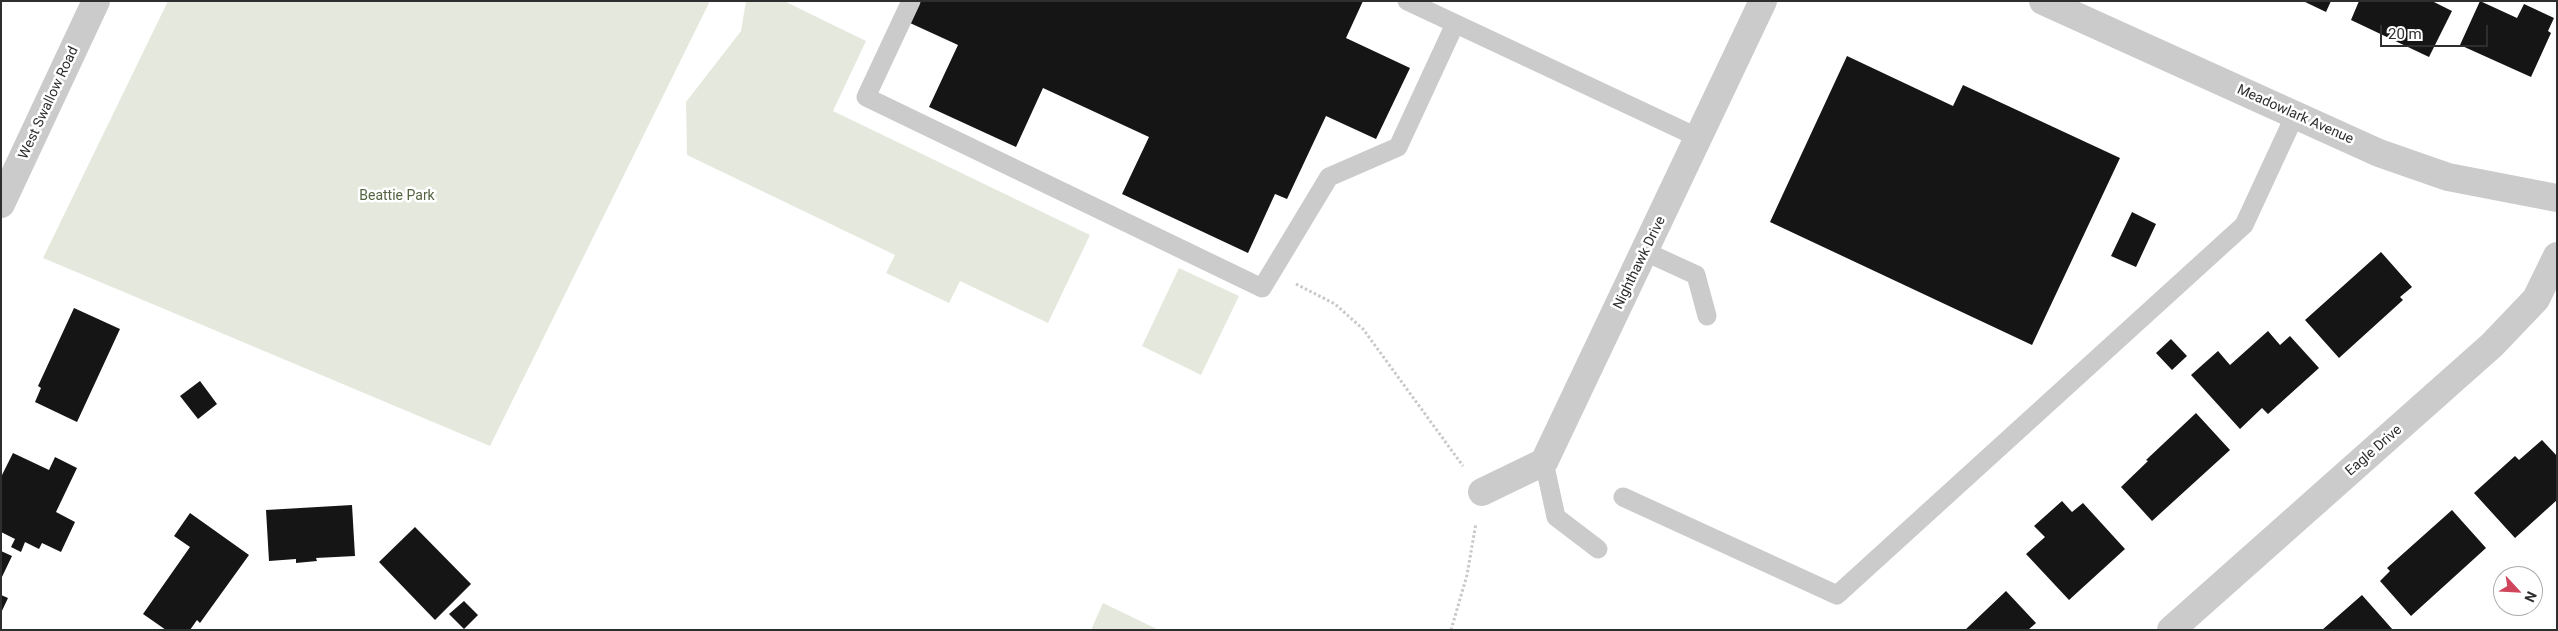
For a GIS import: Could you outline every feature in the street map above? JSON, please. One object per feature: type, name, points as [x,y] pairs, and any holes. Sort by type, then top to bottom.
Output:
[{"type":"street","name":"West Swallow Road","points":[[1,204],[96,1]]},
{"type":"street","name":"Nighthawk Drive","points":[[1544,462],[1646,252],[1763,1]]},
{"type":"street","name":"Meadowlark Avenue","points":[[2043,1],[2379,153],[2448,178],[2557,198]]},
{"type":"street","name":"Eagle Drive","points":[[2171,630],[2492,345],[2536,299],[2557,256]]},
{"type":"street","points":[[1482,492],[1544,462]]},
{"type":"lane","points":[[911,1],[866,97],[1262,288],[1329,176],[1398,146],[1455,24]]},
{"type":"lane","points":[[1407,1],[1699,138]]},
{"type":"lane","points":[[1623,497],[1837,596],[2244,225],[2295,115]]},
{"type":"lane","points":[[1646,252],[1696,275],[1707,316]]},
{"type":"lane","points":[[1544,462],[1556,517],[1598,549]]},
{"type":"path","points":[[1272,271],[1334,304],[1363,328],[1482,492],[1467,574],[1451,630]]},
{"type":"green space","name":"Beattie Park","points":[[168,1],[710,1],[490,446],[43,258]]},
{"type":"green space","points":[[746,1],[784,1],[866,41],[833,111],[1090,235],[1048,323],[960,281],[949,303],[886,273],[895,255],[687,155],[686,102],[741,31]]},
{"type":"green space","points":[[1179,268],[1239,296],[1201,375],[1142,346]]},
{"type":"green space","points":[[1103,603],[1159,630],[1091,630]]},
{"type":"building","points":[[920,1],[1363,1],[1346,38],[1410,68],[1376,139],[1326,116],[1287,199],[1275,194],[1248,253],[1122,194],[1149,137],[1043,88],[1016,147],[929,107],[958,45],[910,23]]},
{"type":"building","points":[[2303,1],[2331,1],[2326,12]]},
{"type":"building","points":[[2359,1],[2432,1],[2452,11],[2429,57],[2351,20]]},
{"type":"building","points":[[2480,1],[2517,18],[2524,4],[2554,18],[2548,31],[2551,33],[2531,77],[2460,45]]},
{"type":"building","points":[[1847,56],[1953,106],[1963,85],[2120,158],[2032,345],[1770,222]]},
{"type":"building","points":[[2132,212],[2156,224],[2136,267],[2111,256]]},
{"type":"building","points":[[2381,252],[2412,287],[2400,297],[2403,300],[2339,358],[2305,320]]},
{"type":"building","points":[[74,308],[120,329],[77,422],[35,402],[41,388],[38,386]]},
{"type":"building","points":[[2268,331],[2280,345],[2290,336],[2319,368],[2268,414],[2262,408],[2240,429],[2191,375],[2218,351],[2230,365]]},
{"type":"building","points":[[2171,339],[2187,356],[2172,370],[2156,353]]},
{"type":"building","points":[[200,381],[217,404],[198,419],[180,396]]},
{"type":"building","points":[[2196,413],[2230,450],[2152,521],[2121,487],[2148,461],[2146,460]]},
{"type":"building","points":[[2542,440],[2557,456],[2557,500],[2515,538],[2474,493],[2515,456],[2519,460]]},
{"type":"building","points":[[13,453],[49,470],[55,457],[77,468],[56,512],[75,522],[61,552],[42,543],[39,549],[25,542],[21,552],[11,547],[15,539],[1,532],[1,477]]},
{"type":"building","points":[[2062,501],[2072,512],[2083,503],[2125,549],[2069,600],[2026,554],[2045,537],[2034,526]]},
{"type":"building","points":[[352,505],[355,556],[316,558],[317,561],[296,563],[296,559],[269,561],[266,510]]},
{"type":"building","points":[[2452,510],[2486,548],[2411,616],[2380,581],[2390,571],[2387,568]]},
{"type":"building","points":[[190,513],[249,555],[200,623],[197,620],[190,630],[166,630],[143,614],[190,547],[174,536]]},
{"type":"building","points":[[415,527],[471,584],[435,620],[379,562]]},
{"type":"building","points":[[1,551],[12,556],[1,579]]},
{"type":"building","points":[[2006,591],[2036,623],[2028,630],[1965,630]]},
{"type":"building","points":[[1,595],[8,598],[1,613]]},
{"type":"building","points":[[2362,595],[2393,630],[2322,630]]},
{"type":"building","points":[[464,601],[478,615],[464,629],[449,614]]}]
